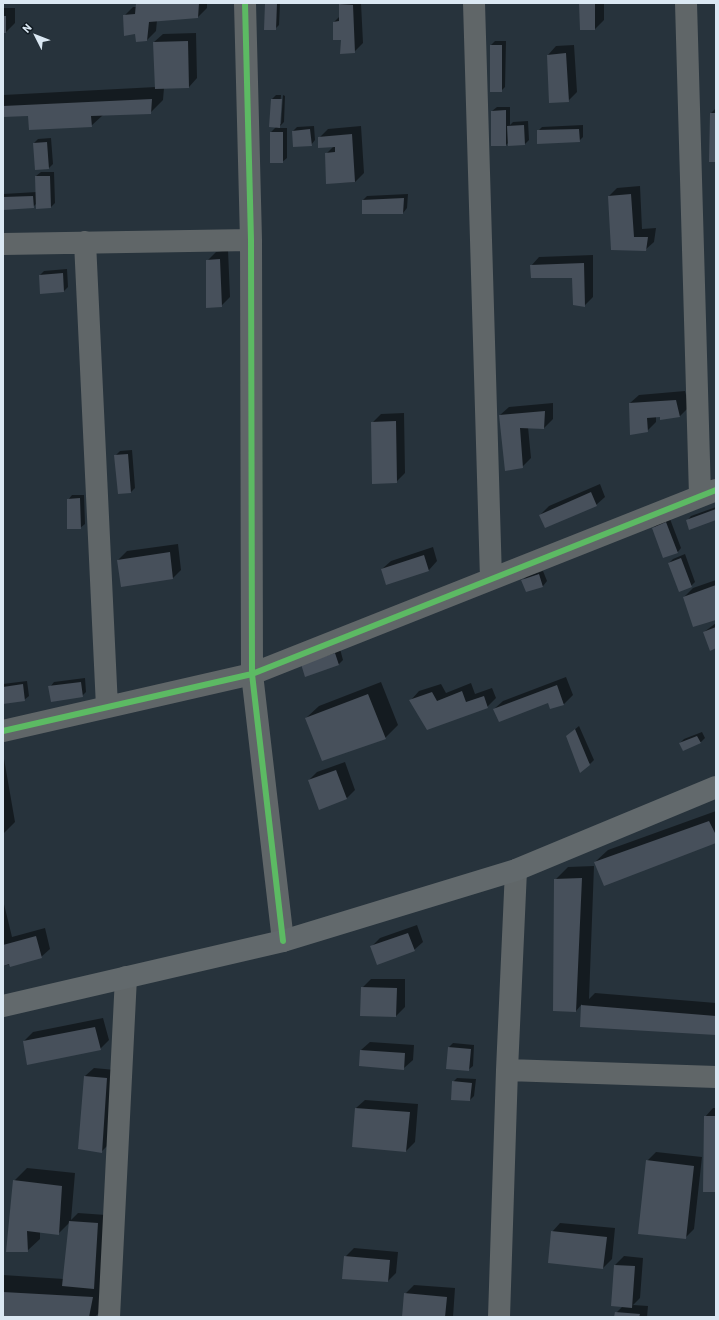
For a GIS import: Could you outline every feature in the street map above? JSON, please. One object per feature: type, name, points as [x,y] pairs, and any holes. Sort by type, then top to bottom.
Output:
[{"type":"street","points":[[245,3],[251,240],[252,674],[283,941]]},
{"type":"street","points":[[474,3],[491,579]]},
{"type":"street","points":[[3,731],[252,674],[708,493],[686,3]]},
{"type":"street","points":[[3,244],[251,240]]},
{"type":"street","points":[[85,242],[107,707]]},
{"type":"street","points":[[3,1006],[283,941],[516,870],[716,787]]},
{"type":"street","points":[[499,1317],[507,1070],[516,870]]},
{"type":"street","points":[[109,1317],[126,977]]},
{"type":"street","points":[[507,1070],[716,1077]]},
{"type":"building","points":[[136,3],[199,3],[198,18],[149,22],[147,41],[136,42],[135,34],[124,36],[123,15],[135,14]]},
{"type":"building","points":[[265,3],[277,3],[276,30],[264,30]]},
{"type":"building","points":[[579,3],[595,3],[595,30],[580,30]]},
{"type":"building","points":[[339,4],[353,5],[355,53],[340,54],[341,40],[333,40],[333,22],[339,21]]},
{"type":"building","points":[[3,16],[6,16],[6,33],[3,33]]},
{"type":"building","points":[[188,41],[189,88],[155,89],[153,42]]},
{"type":"building","points":[[490,45],[502,45],[502,92],[490,92]]},
{"type":"building","points":[[566,53],[569,102],[549,103],[547,55]]},
{"type":"building","points":[[152,99],[151,114],[91,116],[92,127],[29,130],[28,116],[3,117],[3,106]]},
{"type":"building","points":[[271,99],[282,99],[280,128],[269,127]]},
{"type":"building","points":[[506,110],[506,146],[491,146],[491,111]]},
{"type":"building","points":[[710,113],[716,113],[716,162],[709,162]]},
{"type":"building","points":[[524,125],[525,145],[508,146],[507,126]]},
{"type":"building","points":[[310,129],[312,146],[293,147],[292,131]]},
{"type":"building","points":[[579,129],[580,142],[537,144],[537,130]]},
{"type":"building","points":[[270,132],[283,132],[283,163],[270,163]]},
{"type":"building","points":[[352,134],[355,182],[326,184],[325,153],[335,152],[335,147],[318,148],[318,137]]},
{"type":"building","points":[[47,142],[49,169],[35,170],[33,143]]},
{"type":"building","points":[[35,176],[50,176],[51,208],[36,209]]},
{"type":"building","points":[[631,194],[634,237],[648,237],[646,251],[611,250],[608,196]]},
{"type":"building","points":[[33,196],[34,208],[3,210],[3,197]]},
{"type":"building","points":[[404,198],[403,214],[362,214],[362,200]]},
{"type":"building","points":[[220,259],[222,307],[206,308],[206,260]]},
{"type":"building","points":[[584,263],[585,307],[573,305],[572,278],[531,278],[530,265]]},
{"type":"building","points":[[63,273],[64,292],[40,294],[39,275]]},
{"type":"building","points":[[676,400],[680,417],[660,420],[660,417],[647,418],[648,432],[630,435],[629,403]]},
{"type":"building","points":[[545,411],[544,429],[520,428],[523,468],[505,471],[499,415]]},
{"type":"building","points":[[396,421],[397,483],[372,484],[371,422]]},
{"type":"building","points":[[128,454],[131,493],[118,494],[114,455]]},
{"type":"building","points":[[591,492],[597,506],[545,528],[539,515]]},
{"type":"building","points":[[80,498],[81,529],[67,529],[67,499]]},
{"type":"building","points":[[716,509],[716,520],[689,530],[686,520]]},
{"type":"building","points":[[666,522],[678,553],[663,558],[652,528]]},
{"type":"building","points":[[170,552],[173,579],[121,587],[117,560]]},
{"type":"building","points":[[424,555],[429,571],[386,585],[381,569]]},
{"type":"building","points":[[681,558],[692,587],[679,592],[668,563]]},
{"type":"building","points":[[539,574],[543,587],[526,592],[521,580]]},
{"type":"building","points":[[716,585],[716,620],[693,627],[683,597]]},
{"type":"building","points":[[716,627],[716,648],[710,651],[703,632]]},
{"type":"building","points":[[335,653],[339,665],[305,677],[301,664]]},
{"type":"building","points":[[81,682],[83,697],[51,702],[48,686]]},
{"type":"building","points":[[23,684],[25,701],[3,704],[3,687]]},
{"type":"building","points":[[557,685],[564,705],[550,709],[548,703],[499,722],[493,709]]},
{"type":"building","points":[[462,691],[466,702],[484,696],[488,708],[427,730],[409,700],[432,692],[437,701]]},
{"type":"building","points":[[368,694],[386,739],[322,761],[305,718]]},
{"type":"building","points":[[575,729],[590,765],[580,773],[566,736]]},
{"type":"building","points":[[697,736],[701,743],[683,751],[679,743]]},
{"type":"building","points":[[336,770],[347,799],[319,810],[308,780]]},
{"type":"building","points":[[709,821],[716,835],[716,843],[604,886],[594,862]]},
{"type":"building","points":[[582,878],[576,1012],[553,1011],[554,879]]},
{"type":"building","points":[[408,933],[415,951],[377,965],[370,946]]},
{"type":"building","points":[[36,936],[42,958],[10,967],[9,964],[3,966],[3,945]]},
{"type":"building","points":[[361,987],[397,988],[396,1017],[360,1016]]},
{"type":"building","points":[[581,1005],[716,1016],[716,1035],[580,1027]]},
{"type":"building","points":[[95,1027],[101,1050],[27,1065],[23,1041]]},
{"type":"building","points":[[448,1047],[471,1049],[469,1071],[446,1069]]},
{"type":"building","points":[[360,1050],[405,1053],[404,1070],[359,1066]]},
{"type":"building","points":[[84,1076],[107,1078],[102,1153],[78,1149]]},
{"type":"building","points":[[452,1081],[472,1083],[470,1101],[451,1100]]},
{"type":"building","points":[[355,1108],[410,1112],[406,1152],[352,1147]]},
{"type":"building","points":[[704,1116],[716,1116],[716,1192],[703,1192]]},
{"type":"building","points":[[646,1160],[694,1166],[686,1239],[638,1234]]},
{"type":"building","points":[[13,1180],[62,1186],[59,1235],[27,1231],[28,1252],[6,1252]]},
{"type":"building","points":[[69,1221],[98,1223],[94,1289],[62,1286]]},
{"type":"building","points":[[551,1231],[607,1237],[603,1269],[548,1263]]},
{"type":"building","points":[[344,1256],[390,1260],[388,1282],[342,1279]]},
{"type":"building","points":[[614,1265],[635,1266],[632,1308],[611,1306]]},
{"type":"building","points":[[3,1292],[93,1297],[89,1317],[3,1317]]},
{"type":"building","points":[[404,1293],[447,1297],[445,1317],[402,1317]]},
{"type":"building","points":[[615,1312],[640,1314],[639,1317],[614,1317]]},
{"type":"cycle path","points":[[245,3],[251,240],[252,674],[283,941]]},
{"type":"cycle path","points":[[3,731],[252,674],[716,490]]}]
